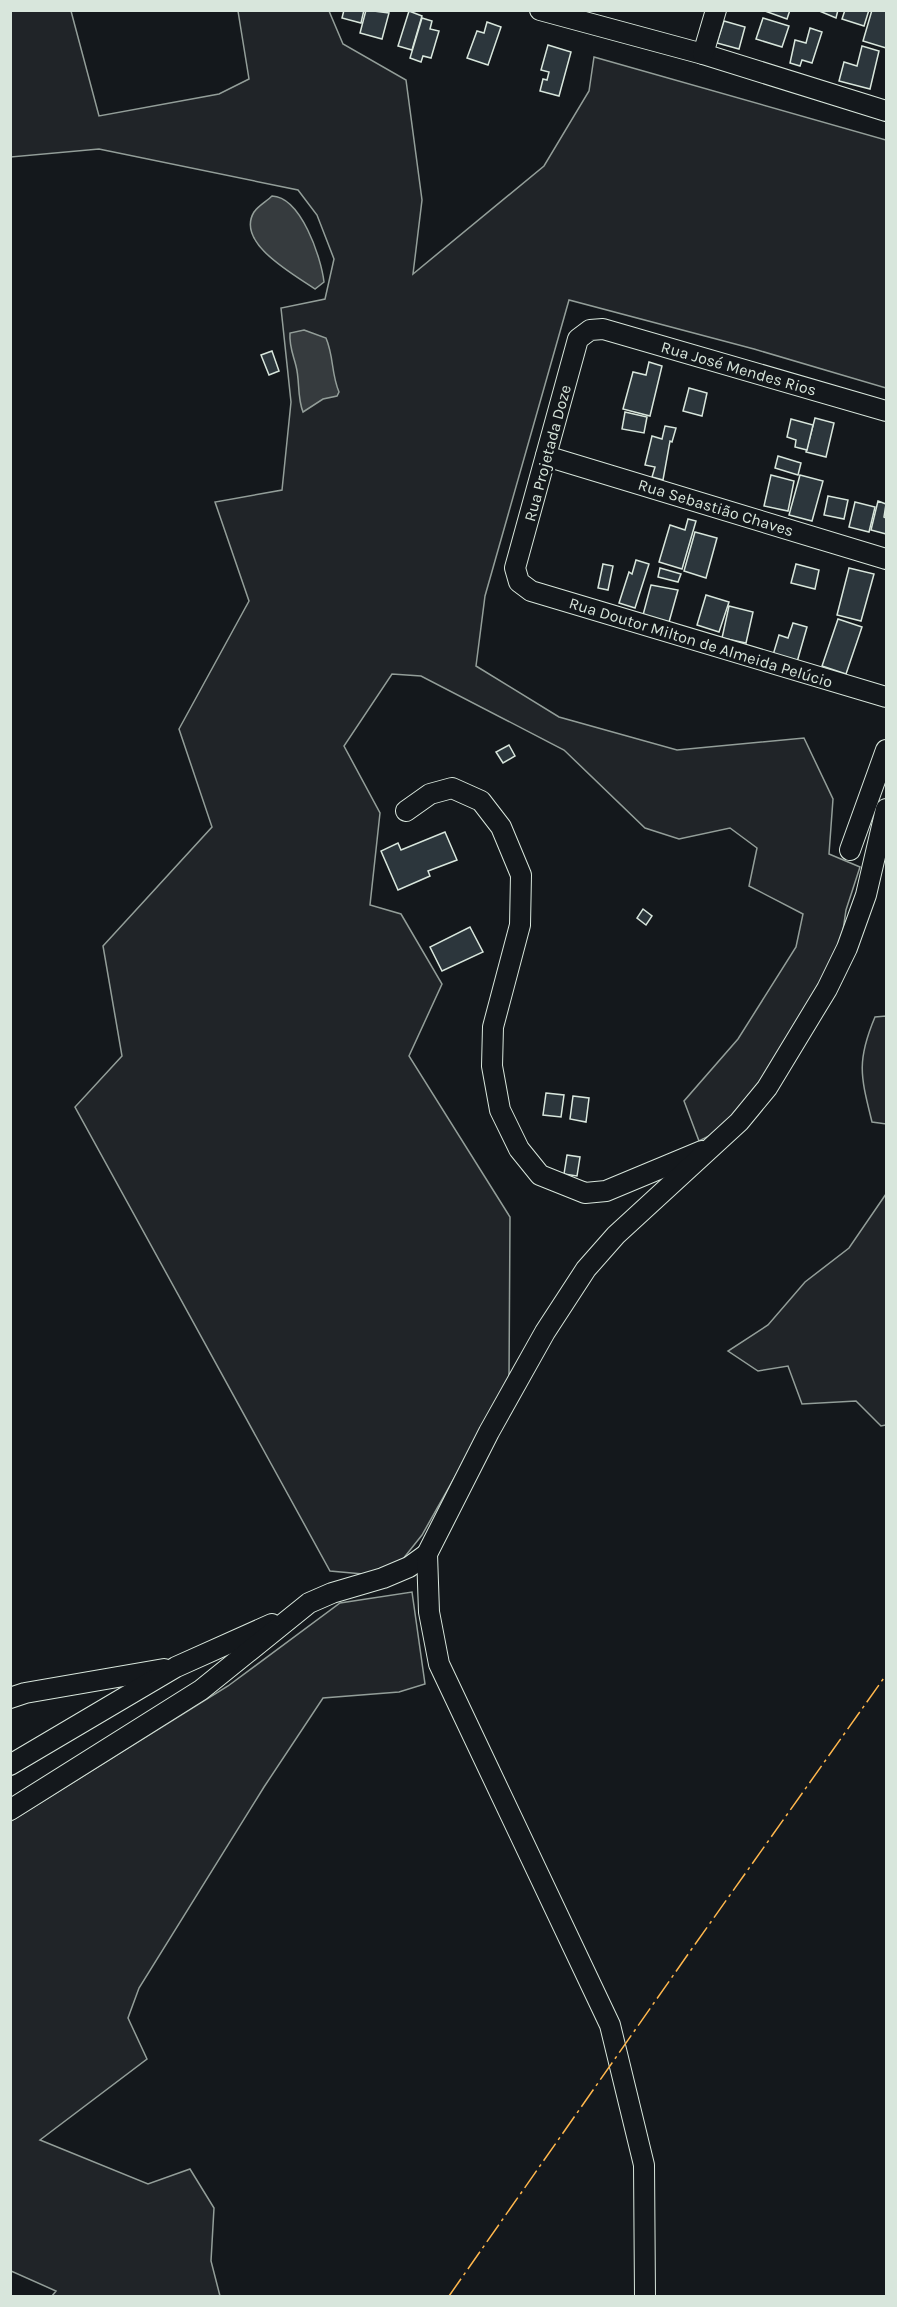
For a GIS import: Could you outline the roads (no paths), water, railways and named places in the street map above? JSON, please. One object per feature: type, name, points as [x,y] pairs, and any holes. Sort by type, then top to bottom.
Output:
[{"type":"street","points":[[540,10],[703,54],[886,111]]},
{"type":"street","points":[[703,54],[717,10]]},
{"type":"street","name":"Rua José Mendes Rios","points":[[590,330],[603,328],[886,411]]},
{"type":"street","name":"Rua Projetada Doze","points":[[519,582],[515,568],[578,339],[590,330]]},
{"type":"street","name":"Rua Sebastião Chaves","points":[[546,456],[886,559]]},
{"type":"street","name":"Rua Doutor Milton de Almeida Pelúcio","points":[[519,582],[531,591],[886,697]]},
{"type":"street","points":[[850,850],[886,750]]},
{"type":"street","points":[[406,811],[430,794],[452,788],[481,801],[501,827],[521,875],[520,925],[493,1027],[492,1066],[500,1110],[519,1149],[540,1175],[585,1193],[606,1191],[713,1146]]},
{"type":"street","points":[[10,1810],[201,1690],[309,1603],[332,1593],[409,1568],[427,1554],[494,1422],[545,1332],[586,1269],[616,1235],[739,1122],[767,1088],[827,989],[847,948],[866,895],[886,809]]},
{"type":"street","points":[[427,1554],[429,1612],[439,1664],[610,2025],[644,2165],[645,2296]]},
{"type":"street","points":[[10,1765],[176,1667],[292,1616]]},
{"type":"street","points":[[10,1698],[25,1693],[176,1667]]}]
